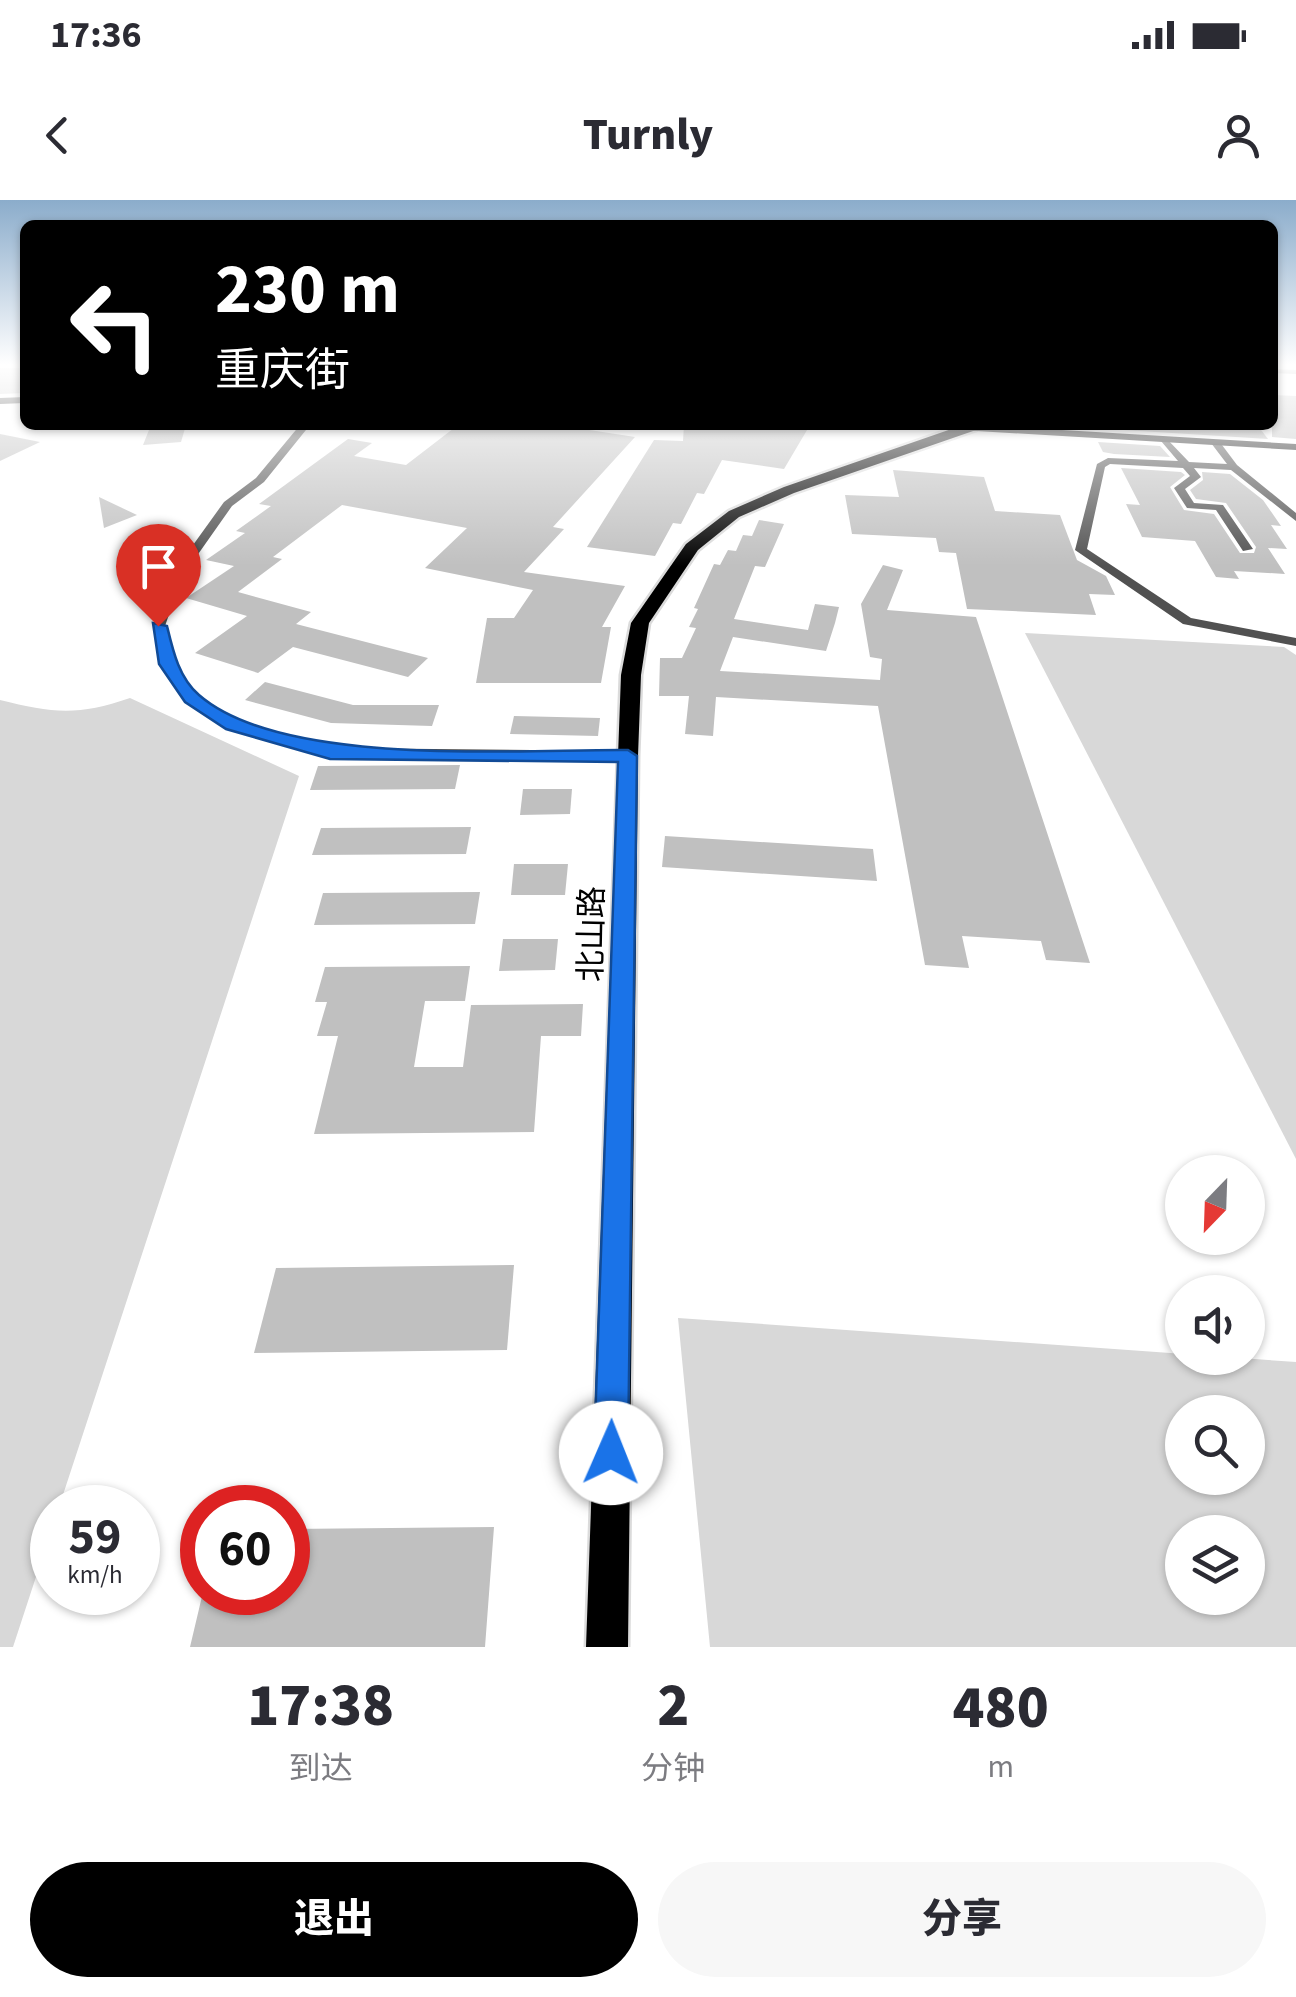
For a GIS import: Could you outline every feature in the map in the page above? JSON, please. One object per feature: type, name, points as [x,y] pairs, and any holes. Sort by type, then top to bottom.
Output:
[{"type":"main road","name":"北山路","points":[[607,1647],[628,756],[631,675],[640,623],[692,546],[734,514],[917,432]]},
{"type":"street","points":[[300,432],[260,480],[228,504],[176,577],[158,626],[168,664],[191,698],[233,724],[330,753],[628,756]]},
{"type":"street","points":[[1002,432],[1296,447]]},
{"type":"street","points":[[1166,441],[1196,477],[1179,488],[1191,506],[1219,507],[1247,549]]},
{"type":"street","points":[[1216,443],[1234,467],[1296,518]]},
{"type":"street","points":[[1234,467],[1116,460],[1100,466],[1081,550],[1187,622],[1296,642]]},
{"type":"shaded area","points":[[1025,633],[1284,647],[1296,655],[1296,1159]]},
{"type":"shaded area","points":[[130,698],[299,776],[66,1485],[30,1485],[30,1595],[13,1647],[0,1647],[0,700],[65,711]]},
{"type":"shaded area","points":[[678,1318],[1165,1353],[1165,1375],[1265,1375],[1265,1360],[1296,1362],[1296,1647],[710,1647]]},
{"type":"building","points":[[148,432],[184,432],[181,442],[143,445]]},
{"type":"building","points":[[450,432],[599,432],[635,437],[553,527],[564,529],[524,572],[625,586],[602,627],[611,627],[601,683],[476,683],[487,618],[514,618],[533,590],[425,568],[467,528],[342,505],[273,557],[282,559],[238,592],[311,612],[296,624],[428,658],[408,677],[293,647],[258,673],[195,653],[247,616],[186,598],[234,566],[206,560],[245,533],[236,531],[271,506],[259,504],[348,439],[372,443],[354,456],[406,465]]},
{"type":"building","points":[[684,432],[806,432],[784,469],[722,460],[704,494],[697,493],[681,524],[673,523],[655,556],[587,547],[654,440],[683,441]]},
{"type":"building","points":[[1148,432],[1262,432],[1268,439]]},
{"type":"building","points":[[1272,432],[1296,432],[1296,439],[1272,437]]},
{"type":"building","points":[[0,434],[40,442],[0,461]]},
{"type":"building","points":[[1098,442],[1160,446],[1170,457],[1103,452]]},
{"type":"building","points":[[1121,468],[1181,472],[1185,475],[1170,487],[1184,510],[1214,514],[1240,553],[1254,553],[1256,547],[1226,503],[1196,499],[1190,490],[1203,480],[1202,472],[1230,474],[1263,500],[1281,526],[1271,525],[1287,549],[1268,548],[1285,574],[1234,571],[1239,579],[1216,577],[1195,541],[1142,537],[1126,504],[1140,505]]},
{"type":"building","points":[[893,470],[984,477],[995,511],[1060,515],[1077,560],[1106,576],[1115,595],[1089,594],[1096,615],[967,609],[956,553],[939,552],[936,538],[852,534],[845,495],[899,497]]},
{"type":"building","points":[[99,497],[137,515],[104,528]]},
{"type":"building","points":[[759,520],[784,524],[765,567],[755,566],[734,619],[808,630],[815,604],[839,607],[835,623],[826,651],[733,637],[720,671],[880,680],[882,659],[870,657],[861,604],[883,565],[903,570],[887,610],[976,617],[1090,963],[1046,960],[1041,941],[962,936],[969,968],[925,965],[878,706],[716,697],[713,736],[685,734],[689,696],[659,696],[660,658],[682,658],[696,628],[689,627],[698,609],[694,608],[714,564],[720,565],[728,550],[736,551],[743,535],[752,536]]},
{"type":"building","points":[[265,682],[353,705],[439,705],[432,726],[331,723],[245,700]]},
{"type":"building","points":[[514,716],[600,718],[598,736],[510,734]]},
{"type":"building","points":[[460,765],[455,789],[310,790],[318,766]]},
{"type":"building","points":[[523,789],[572,789],[570,814],[520,815]]},
{"type":"building","points":[[471,827],[466,854],[312,855],[321,828]]},
{"type":"building","points":[[665,836],[873,849],[877,881],[662,867]]},
{"type":"building","points":[[514,864],[568,864],[565,895],[511,895]]},
{"type":"building","points":[[480,892],[475,924],[314,925],[323,893]]},
{"type":"building","points":[[503,939],[558,939],[555,970],[499,971]]},
{"type":"building","points":[[470,966],[465,1001],[425,1001],[414,1067],[463,1067],[471,1005],[583,1004],[581,1036],[541,1036],[534,1132],[314,1134],[338,1036],[317,1036],[327,1002],[315,1002],[325,967]]},
{"type":"building","points":[[514,1265],[507,1350],[254,1353],[276,1268]]},
{"type":"building","points":[[494,1527],[485,1647],[190,1647],[198,1615],[310,1615],[310,1529]]},
{"type":"route","points":[[158,626],[168,664],[191,698],[233,724],[330,753],[628,756],[611,1453]]}]
